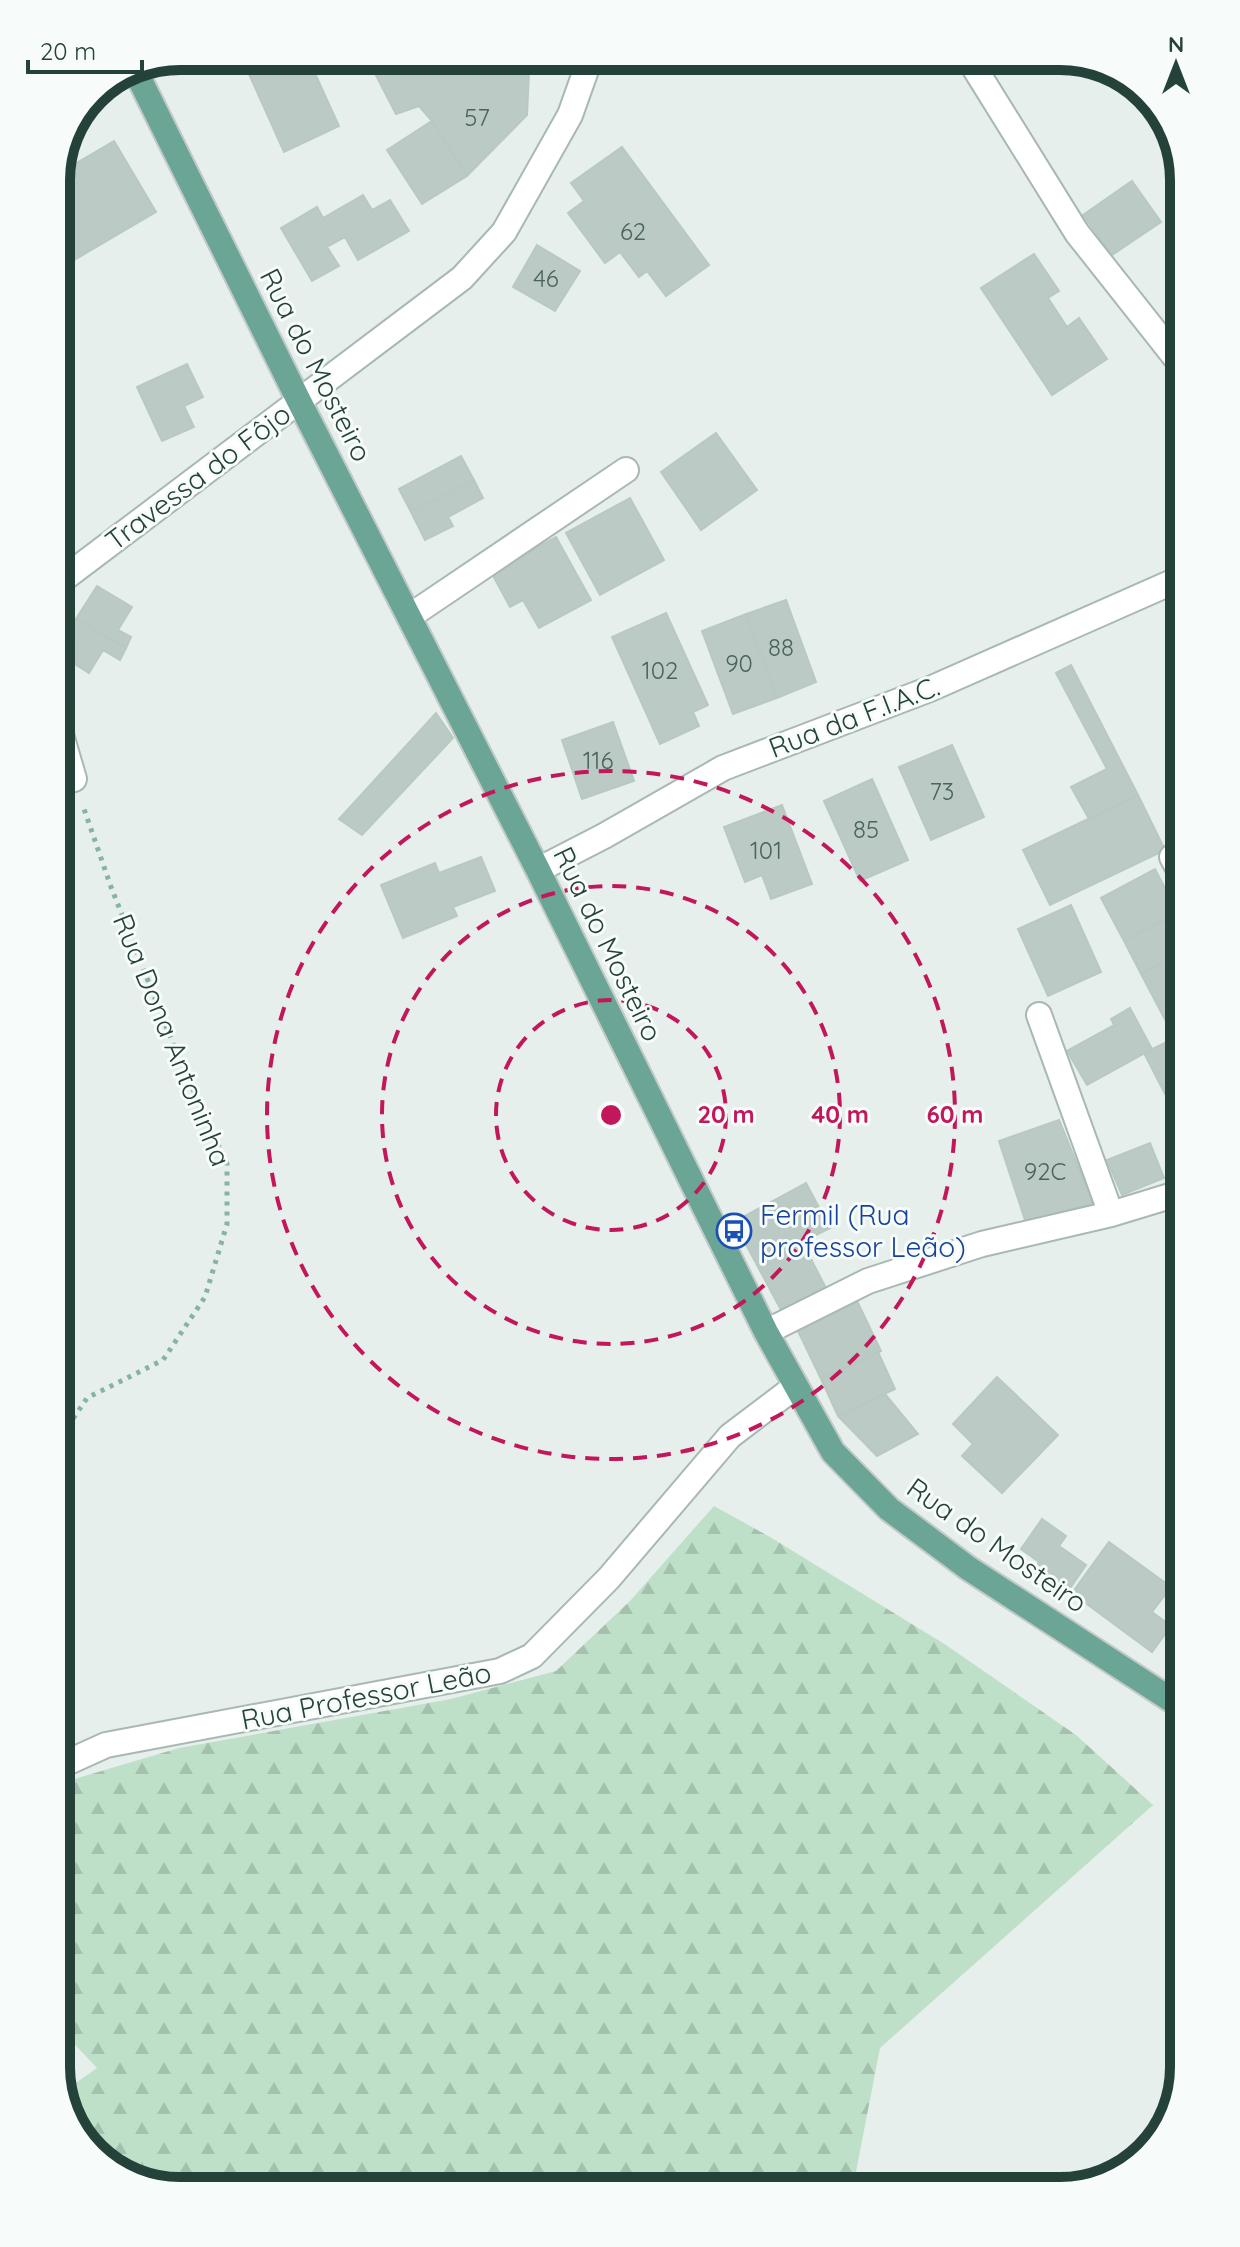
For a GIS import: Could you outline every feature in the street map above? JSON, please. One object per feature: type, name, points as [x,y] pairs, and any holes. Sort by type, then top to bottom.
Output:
[{"type":"main road","name":"Rua do Mosteiro","points":[[139,79],[299,401],[538,870],[766,1332],[833,1452],[889,1509],[968,1568],[1170,1699]]},
{"type":"street","name":"Travessa do Fôjo","points":[[70,574],[462,278],[504,232],[570,115],[586,70]]},
{"type":"street","points":[[976,70],[1077,233],[1170,351]]},
{"type":"street","points":[[410,616],[626,470]]},
{"type":"street","name":"Rua da F.I.A.C.","points":[[538,870],[723,768],[930,689],[1170,583]]},
{"type":"street","points":[[70,765],[74,779]]},
{"type":"street","points":[[1039,1015],[1111,1214]]},
{"type":"street","points":[[766,1332],[868,1281],[982,1244],[1111,1214],[1170,1196]]},
{"type":"street","name":"Rua Professor Leão","points":[[70,1761],[106,1745],[500,1671],[532,1656],[609,1578],[730,1436],[796,1386]]},
{"type":"path","name":"Rua Dona Antoninha","points":[[70,1423],[87,1398],[163,1360],[205,1297],[227,1224],[227,1164],[177,1054],[116,901],[74,779]]},
{"type":"green space","points":[[714,1506],[946,1645],[1076,1735],[1153,1805],[880,2048],[855,2177],[173,2177],[131,2166],[107,2150],[85,2122],[72,2088],[97,2068],[70,2039],[71,1780],[179,1748],[451,1699],[556,1671],[630,1601]]},
{"type":"building","points":[[263,70],[313,70],[339,126],[284,152],[249,74]]},
{"type":"building","points":[[373,70],[531,70],[527,115],[467,176],[419,106],[396,114]]},
{"type":"building","points":[[432,121],[467,176],[422,204],[387,150]]},
{"type":"building","points":[[114,141],[156,212],[70,262],[70,173],[71,166]]},
{"type":"building","points":[[622,147],[709,265],[666,296],[647,271],[639,277],[620,252],[605,263],[568,213],[584,201],[571,183]]},
{"type":"building","points":[[1132,181],[1161,222],[1112,255],[1083,215]]},
{"type":"building","points":[[363,195],[372,210],[390,200],[409,231],[358,260],[345,237],[327,247],[339,266],[312,281],[281,228],[317,207],[323,218]]},
{"type":"building","points":[[537,245],[580,271],[555,311],[513,287]]},
{"type":"building","points":[[1034,254],[1059,291],[1048,298],[1067,327],[1079,318],[1107,359],[1052,395],[981,288]]},
{"type":"building","points":[[187,364],[203,397],[184,406],[194,427],[162,441],[137,387]]},
{"type":"building","points":[[716,433],[757,490],[701,530],[661,472]]},
{"type":"building","points":[[461,456],[474,480],[411,512],[399,489]]},
{"type":"building","points":[[474,480],[483,498],[448,517],[453,526],[425,540],[411,512]]},
{"type":"building","points":[[630,498],[664,560],[600,595],[566,533]]},
{"type":"building","points":[[556,537],[591,600],[539,628],[523,600],[510,607],[491,572]]},
{"type":"building","points":[[97,586],[132,607],[118,630],[131,637],[126,648],[76,619]]},
{"type":"building","points":[[786,600],[816,682],[777,698],[746,614]]},
{"type":"building","points":[[666,613],[708,705],[693,712],[699,726],[660,744],[612,637]]},
{"type":"building","points":[[746,614],[777,698],[733,714],[702,631]]},
{"type":"building","points":[[76,619],[126,648],[120,660],[103,650],[89,673],[70,661],[70,630]]},
{"type":"building","points":[[1071,665],[1138,795],[1089,819],[1071,787],[1107,769],[1056,673]]},
{"type":"building","points":[[436,713],[453,738],[362,835],[339,819]]},
{"type":"building","points":[[613,722],[634,781],[582,799],[562,740]]},
{"type":"building","points":[[952,745],[984,817],[931,840],[899,767]]},
{"type":"building","points":[[872,779],[908,860],[860,881],[824,801]]},
{"type":"building","points":[[1138,795],[1165,850],[1050,905],[1023,850]]},
{"type":"building","points":[[782,805],[812,884],[771,899],[762,875],[745,882],[724,827]]},
{"type":"building","points":[[481,857],[495,891],[453,907],[457,916],[403,938],[381,885],[435,863],[439,873]]},
{"type":"building","points":[[1155,869],[1170,898],[1170,917],[1124,941],[1101,898]]},
{"type":"building","points":[[1071,905],[1101,972],[1048,996],[1018,929]]},
{"type":"building","points":[[1170,917],[1170,958],[1141,974],[1124,941]]},
{"type":"building","points":[[1170,959],[1170,1029],[1141,974]]},
{"type":"building","points":[[1130,1008],[1152,1049],[1087,1085],[1067,1051],[1114,1025],[1111,1019]]},
{"type":"building","points":[[1170,1040],[1170,1092],[1165,1094],[1144,1053]]},
{"type":"building","points":[[1059,1120],[1093,1203],[1026,1223],[999,1141]]},
{"type":"building","points":[[1150,1143],[1164,1178],[1122,1195],[1107,1160]]},
{"type":"building","points":[[806,1183],[830,1228],[802,1242],[826,1288],[782,1312],[734,1222]]},
{"type":"building","points":[[857,1301],[881,1351],[821,1379],[797,1329]]},
{"type":"building","points":[[878,1352],[895,1389],[838,1416],[821,1379]]},
{"type":"building","points":[[997,1377],[1058,1435],[1002,1493],[962,1456],[973,1444],[953,1424]]},
{"type":"building","points":[[885,1394],[918,1434],[877,1456],[838,1416]]},
{"type":"building","points":[[1042,1519],[1066,1536],[1059,1546],[1086,1565],[1064,1597],[1031,1574],[1039,1562],[1021,1549]]},
{"type":"building","points":[[1109,1542],[1170,1586],[1152,1612],[1170,1627],[1152,1652],[1072,1593]]},
{"type":"place","name":"Fermil (Rua professor Leão)","points":[[734,1231]]}]
